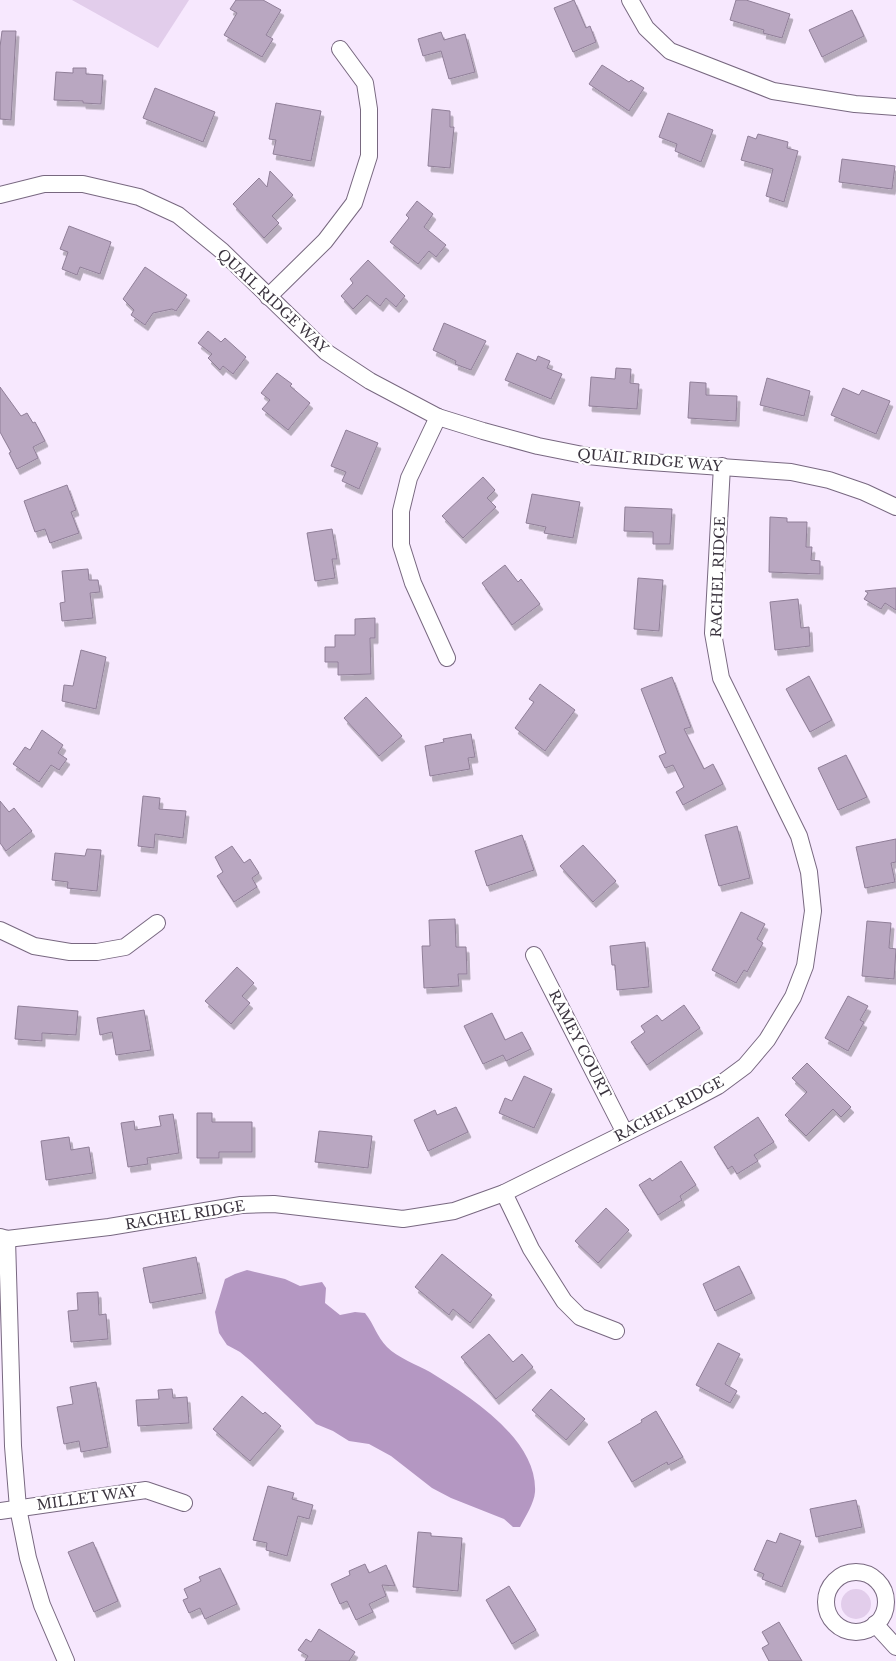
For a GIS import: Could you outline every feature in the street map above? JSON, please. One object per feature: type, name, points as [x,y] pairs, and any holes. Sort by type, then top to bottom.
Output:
[{"type":"street","points":[[630,0],[646,28],[670,51],[773,91],[855,104],[896,107]]},
{"type":"street","points":[[268,298],[325,241],[354,203],[369,156],[369,109],[365,83],[340,50]]},
{"type":"street","name":"QUAIL RIDGE WAY","points":[[0,195],[44,184],[83,184],[139,197],[178,214],[222,251],[268,298],[326,352],[370,381],[438,417],[538,446],[588,456],[790,472],[829,480],[864,492],[896,507]]},
{"type":"street","points":[[438,417],[409,478],[401,511],[402,545],[413,583],[447,658]]},
{"type":"street","name":"RACHEL RIDGE","points":[[4,1238],[110,1227],[241,1205],[274,1204],[403,1219],[454,1211],[504,1193],[718,1086],[744,1066],[766,1040],[793,997],[805,966],[813,911],[809,872],[799,836],[721,678],[714,633],[722,466]]},
{"type":"street","points":[[0,930],[34,946],[70,952],[97,952],[125,947],[157,923]]},
{"type":"street","name":"RAMEY COURT","points":[[534,956],[625,1132]]},
{"type":"street","points":[[504,1193],[531,1249],[564,1301],[580,1317],[616,1331]]},
{"type":"street","points":[[4,1238],[12,1446],[18,1508],[28,1558],[42,1605],[66,1661]]},
{"type":"street","name":"MILLET WAY","points":[[0,1510],[146,1490],[184,1503]]},
{"type":"street","points":[[875,1624],[896,1646]]},
{"type":"shaded area","points":[[72,0],[189,0],[158,48]]},
{"type":"shaded area","points":[[247,1270],[285,1279],[300,1286],[322,1282],[326,1288],[325,1303],[340,1315],[355,1312],[365,1313],[391,1351],[430,1372],[463,1393],[498,1421],[525,1454],[533,1473],[534,1497],[520,1527],[513,1527],[504,1519],[451,1498],[432,1488],[391,1456],[369,1444],[349,1441],[333,1431],[316,1424],[252,1362],[240,1352],[227,1345],[219,1333],[215,1312],[225,1279]]},
{"type":"shaded area","points":[[856,1589],[867,1593],[871,1604],[867,1615],[856,1619],[845,1615],[841,1604],[845,1593]]},
{"type":"building","points":[[236,0],[263,0],[281,10],[266,35],[273,39],[262,57],[224,35],[237,13],[230,9]]},
{"type":"building","points":[[574,0],[586,28],[590,26],[596,42],[573,52],[554,8]]},
{"type":"building","points":[[736,0],[746,0],[790,14],[782,38],[763,33],[764,30],[730,20]]},
{"type":"building","points":[[852,10],[864,36],[822,57],[809,30]]},
{"type":"building","points":[[2,31],[16,31],[11,120],[0,119],[0,47]]},
{"type":"building","points":[[441,32],[444,40],[465,34],[475,72],[449,79],[441,51],[423,56],[418,39]]},
{"type":"building","points":[[602,65],[629,82],[631,80],[644,88],[629,111],[589,84]]},
{"type":"building","points":[[73,68],[86,68],[86,74],[103,75],[101,104],[54,100],[56,72],[73,73]]},
{"type":"building","points":[[155,88],[215,112],[203,142],[143,118]]},
{"type":"building","points":[[276,103],[321,111],[311,161],[273,154],[276,140],[269,139]]},
{"type":"building","points":[[432,109],[450,111],[450,127],[454,127],[450,168],[428,166]]},
{"type":"building","points":[[668,113],[713,130],[701,162],[675,151],[677,144],[659,137]]},
{"type":"building","points":[[758,134],[788,142],[787,148],[798,151],[784,202],[766,196],[773,169],[741,160],[748,136],[756,139]]},
{"type":"building","points":[[842,159],[895,166],[892,189],[839,182]]},
{"type":"building","points":[[270,171],[293,195],[272,216],[279,223],[264,238],[233,204],[259,178],[267,187]]},
{"type":"building","points":[[417,201],[433,214],[424,227],[446,245],[436,257],[429,251],[418,264],[390,242],[409,218],[406,215]]},
{"type":"building","points":[[69,226],[111,242],[100,274],[80,267],[77,275],[62,269],[68,252],[60,249]]},
{"type":"building","points":[[368,260],[405,296],[396,307],[386,298],[380,306],[367,295],[353,309],[341,296],[353,283],[350,279]]},
{"type":"building","points":[[145,267],[187,295],[176,311],[172,309],[153,313],[145,325],[131,315],[134,310],[123,299]]},
{"type":"building","points":[[444,323],[486,341],[471,370],[455,364],[456,361],[433,350]]},
{"type":"building","points":[[208,331],[221,342],[225,338],[246,357],[233,374],[223,366],[220,370],[208,358],[212,354],[198,343]]},
{"type":"building","points":[[517,353],[536,361],[538,356],[550,361],[547,368],[562,374],[551,399],[505,380]]},
{"type":"building","points":[[616,368],[631,369],[630,383],[639,384],[637,409],[589,406],[591,377],[615,379]]},
{"type":"building","points":[[277,373],[292,384],[290,386],[310,403],[288,430],[262,409],[270,400],[261,393]]},
{"type":"building","points":[[767,378],[810,391],[804,416],[760,405]]},
{"type":"building","points":[[690,382],[706,383],[706,395],[737,396],[736,421],[688,418]]},
{"type":"building","points":[[0,387],[21,416],[27,413],[33,423],[35,422],[45,441],[33,447],[38,458],[17,469],[9,453],[11,452],[0,432]]},
{"type":"building","points":[[843,388],[859,395],[862,390],[890,401],[876,434],[831,415]]},
{"type":"building","points":[[346,430],[378,443],[359,489],[342,481],[346,472],[331,466]]},
{"type":"building","points":[[483,477],[495,490],[487,498],[496,507],[463,538],[442,516]]},
{"type":"building","points":[[67,485],[76,510],[71,512],[79,533],[50,543],[45,529],[35,532],[24,501]]},
{"type":"building","points":[[532,494],[580,502],[573,538],[544,533],[546,527],[526,523]]},
{"type":"building","points":[[625,507],[672,509],[670,544],[653,544],[653,532],[624,531]]},
{"type":"building","points":[[770,517],[787,518],[787,522],[807,522],[806,547],[812,547],[811,560],[820,561],[820,574],[769,572]]},
{"type":"building","points":[[332,529],[337,559],[332,559],[335,578],[315,581],[307,533]]},
{"type":"building","points":[[505,565],[518,582],[521,579],[540,604],[512,625],[482,583]]},
{"type":"building","points":[[88,569],[89,580],[98,580],[100,592],[90,593],[93,618],[62,621],[60,603],[65,602],[62,571]]},
{"type":"building","points":[[638,578],[663,580],[659,631],[634,629]]},
{"type":"building","points":[[896,588],[896,610],[885,603],[881,609],[864,599],[868,593],[865,591]]},
{"type":"building","points":[[798,599],[801,628],[809,627],[810,646],[775,650],[770,602]]},
{"type":"building","points":[[375,618],[375,638],[370,638],[371,674],[338,675],[338,662],[325,662],[325,647],[335,647],[335,635],[355,635],[355,619]]},
{"type":"building","points":[[81,650],[106,657],[96,709],[62,701],[64,685],[73,686]]},
{"type":"building","points":[[809,676],[832,720],[810,732],[786,689]]},
{"type":"building","points":[[672,677],[691,727],[684,729],[704,769],[713,764],[723,784],[683,805],[676,792],[684,787],[673,765],[665,768],[659,756],[666,753],[641,689]]},
{"type":"building","points":[[540,684],[575,710],[545,751],[515,728],[534,702],[529,699]]},
{"type":"building","points":[[366,697],[402,736],[379,756],[344,718]]},
{"type":"building","points":[[42,730],[63,745],[58,753],[67,759],[59,770],[51,765],[39,782],[13,764],[25,747],[30,750]]},
{"type":"building","points":[[471,734],[475,757],[468,758],[470,769],[430,776],[425,746],[444,742],[443,739]]},
{"type":"building","points":[[846,755],[867,797],[838,810],[818,768]]},
{"type":"building","points":[[143,796],[160,798],[159,809],[186,811],[183,838],[155,834],[154,848],[138,846]]},
{"type":"building","points":[[0,801],[9,812],[14,808],[32,831],[6,851],[0,843]]},
{"type":"building","points":[[737,826],[750,878],[719,886],[705,835]]},
{"type":"building","points":[[522,835],[534,870],[487,886],[475,851]]},
{"type":"building","points":[[896,839],[896,862],[891,863],[895,882],[865,888],[856,847]]},
{"type":"building","points":[[583,845],[616,881],[593,902],[560,866]]},
{"type":"building","points":[[232,846],[244,863],[250,859],[259,873],[252,878],[257,887],[234,902],[217,876],[223,872],[215,857]]},
{"type":"building","points":[[87,849],[101,850],[97,891],[67,888],[68,882],[52,880],[55,853],[85,856]]},
{"type":"building","points":[[741,912],[765,924],[757,939],[763,943],[747,972],[744,970],[736,983],[712,970]]},
{"type":"building","points":[[455,919],[456,947],[466,947],[467,974],[458,974],[459,986],[424,988],[422,946],[430,946],[429,920]]},
{"type":"building","points":[[867,921],[891,923],[889,948],[896,949],[894,979],[862,976]]},
{"type":"building","points":[[645,942],[649,987],[617,990],[615,965],[612,965],[610,946]]},
{"type":"building","points":[[237,967],[254,983],[242,996],[250,1003],[231,1024],[205,1001]]},
{"type":"building","points":[[848,996],[868,1006],[860,1020],[864,1022],[848,1051],[825,1038]]},
{"type":"building","points":[[684,1005],[700,1028],[647,1065],[631,1042],[645,1032],[641,1026],[657,1015],[662,1021]]},
{"type":"building","points":[[18,1006],[78,1011],[76,1035],[42,1033],[42,1041],[15,1039]]},
{"type":"building","points":[[144,1010],[151,1050],[116,1055],[112,1032],[100,1035],[97,1018]]},
{"type":"building","points":[[492,1013],[505,1040],[522,1032],[531,1049],[506,1061],[503,1055],[483,1064],[464,1026]]},
{"type":"building","points":[[807,1063],[851,1107],[841,1117],[833,1109],[806,1136],[785,1115],[807,1092],[792,1078]]},
{"type":"building","points":[[524,1076],[552,1089],[534,1128],[499,1113],[505,1098],[512,1101]]},
{"type":"building","points":[[456,1107],[468,1132],[428,1151],[414,1120],[435,1110],[437,1115]]},
{"type":"building","points":[[197,1113],[212,1113],[212,1122],[252,1122],[252,1152],[219,1152],[219,1158],[197,1158]]},
{"type":"building","points":[[173,1114],[179,1153],[147,1158],[148,1164],[128,1167],[121,1123],[134,1121],[135,1130],[161,1126],[159,1116]]},
{"type":"building","points":[[758,1117],[774,1142],[754,1155],[758,1161],[737,1174],[732,1166],[728,1169],[714,1147]]},
{"type":"building","points":[[319,1131],[372,1136],[368,1168],[315,1162]]},
{"type":"building","points":[[69,1137],[71,1150],[89,1147],[93,1173],[46,1180],[41,1141]]},
{"type":"building","points":[[681,1161],[696,1185],[680,1196],[682,1200],[658,1215],[639,1185],[650,1178],[652,1181]]},
{"type":"building","points":[[606,1208],[629,1230],[598,1263],[575,1241]]},
{"type":"building","points":[[442,1254],[492,1295],[470,1323],[453,1309],[449,1315],[415,1287]]},
{"type":"building","points":[[196,1257],[203,1293],[150,1303],[143,1268]]},
{"type":"building","points":[[739,1266],[752,1293],[715,1311],[703,1284]]},
{"type":"building","points":[[98,1292],[99,1315],[106,1314],[108,1339],[71,1342],[68,1311],[78,1310],[77,1293]]},
{"type":"building","points":[[489,1334],[513,1362],[522,1354],[533,1367],[496,1399],[461,1357]]},
{"type":"building","points":[[718,1343],[740,1354],[725,1384],[737,1391],[730,1403],[696,1385]]},
{"type":"building","points":[[96,1382],[108,1447],[81,1452],[79,1441],[64,1444],[57,1407],[73,1404],[70,1387]]},
{"type":"building","points":[[172,1389],[173,1398],[187,1397],[189,1423],[138,1426],[136,1400],[159,1399],[158,1390]]},
{"type":"building","points":[[551,1389],[585,1419],[566,1440],[532,1410]]},
{"type":"building","points":[[242,1396],[281,1426],[250,1461],[213,1429]]},
{"type":"building","points":[[656,1411],[683,1457],[668,1465],[667,1462],[632,1482],[608,1442],[642,1422],[641,1420]]},
{"type":"building","points":[[268,1486],[294,1493],[292,1499],[313,1505],[309,1519],[298,1516],[287,1556],[266,1550],[267,1543],[253,1540]]},
{"type":"building","points":[[856,1500],[862,1527],[816,1537],[810,1509]]},
{"type":"building","points":[[418,1532],[431,1533],[431,1536],[462,1538],[458,1591],[413,1587]]},
{"type":"building","points":[[780,1533],[801,1541],[782,1587],[762,1579],[764,1574],[754,1570],[767,1540],[776,1543]]},
{"type":"building","points":[[93,1542],[118,1601],[94,1612],[68,1552]]},
{"type":"building","points":[[365,1564],[369,1573],[386,1565],[395,1586],[382,1585],[386,1596],[369,1604],[373,1612],[356,1620],[347,1601],[340,1604],[331,1584],[350,1575],[349,1571]]},
{"type":"building","points":[[220,1568],[237,1604],[205,1619],[200,1608],[189,1613],[183,1600],[188,1598],[184,1589],[201,1581],[199,1577]]},
{"type":"building","points":[[509,1586],[536,1630],[512,1644],[486,1600]]},
{"type":"building","points":[[779,1622],[802,1661],[769,1661],[762,1648],[769,1644],[762,1632]]},
{"type":"building","points":[[319,1629],[355,1652],[349,1661],[305,1661],[308,1656],[298,1650],[306,1639],[311,1642]]}]
